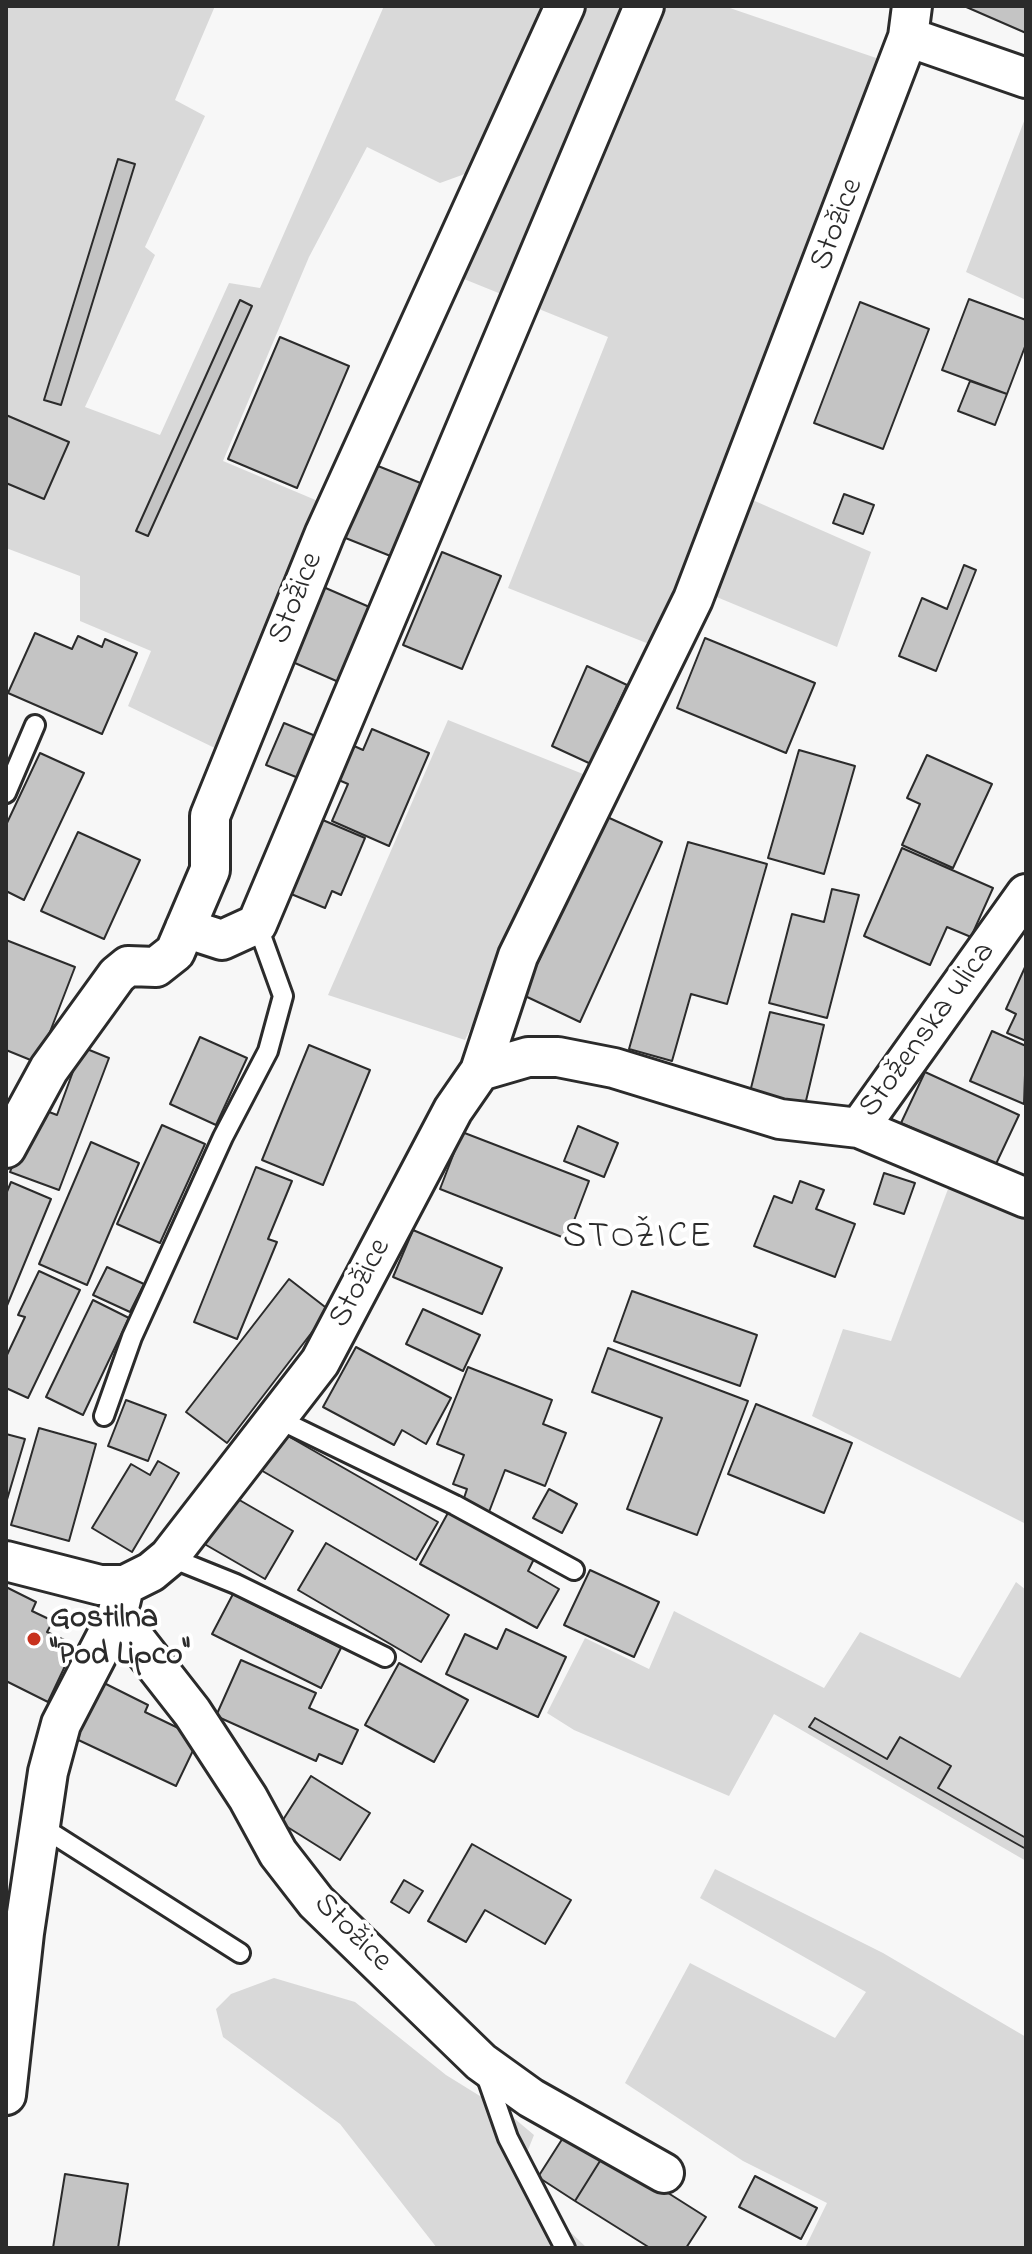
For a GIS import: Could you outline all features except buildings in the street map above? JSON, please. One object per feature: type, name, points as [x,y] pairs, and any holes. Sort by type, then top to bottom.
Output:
[{"type":"street","name":"Stožice","points":[[6,1148],[49,1069],[117,975],[128,966],[156,967],[175,952],[210,870],[210,816],[319,547],[565,6]]},
{"type":"street","points":[[185,928],[222,940],[257,924],[644,6]]},
{"type":"street","name":"Stožice","points":[[664,2173],[531,2098],[481,2062],[316,1902],[278,1853],[248,1798],[121,1600],[169,1557],[320,1362],[453,1110],[480,1071],[518,956],[693,599],[910,22],[1026,78]]},
{"type":"street","name":"Stoženska ulica","points":[[859,1128],[1026,894]]},
{"type":"street","points":[[480,1071],[528,1057],[558,1057],[614,1068],[780,1119],[859,1128],[1026,1198]]},
{"type":"street","points":[[6,1561],[100,1585],[121,1600],[61,1724],[39,1825],[6,2095]]},
{"type":"lane","points":[[6,793],[35,725]]},
{"type":"lane","points":[[104,1416],[132,1337],[223,1137],[268,1051],[283,996],[257,924]]},
{"type":"lane","points":[[276,1418],[455,1505],[574,1570]]},
{"type":"lane","points":[[169,1557],[236,1584],[385,1657]]},
{"type":"lane","points":[[39,1825],[240,1953]]},
{"type":"lane","points":[[481,2062],[508,2138],[565,2248]]},
{"type":"shaded area","points":[[6,6],[215,6],[175,100],[205,116],[145,247],[155,255],[85,407],[160,435],[229,283],[260,288],[384,6],[552,6],[473,171],[440,183],[367,147],[309,257],[223,461],[325,504],[221,751],[128,706],[151,651],[80,621],[80,576],[6,548]]},
{"type":"shaded area","points":[[578,6],[629,6],[536,210],[506,296],[454,275]]},
{"type":"shaded area","points":[[662,6],[724,6],[885,61],[823,232],[654,646],[508,588],[608,337],[534,307]]},
{"type":"shaded area","points":[[1026,116],[1026,300],[966,272]]},
{"type":"shaded area","points":[[748,498],[871,552],[837,647],[707,593]]},
{"type":"shaded area","points":[[448,720],[593,778],[465,1040],[328,995]]},
{"type":"shaded area","points":[[951,1181],[1026,1214],[1026,1524],[812,1416],[843,1329],[891,1341]]},
{"type":"shaded area","points":[[1016,1582],[1026,1590],[1026,1861],[774,1714],[729,1796],[574,1730],[547,1713],[585,1638],[649,1669],[674,1611],[824,1688],[860,1632],[960,1678]]},
{"type":"shaded area","points":[[715,1869],[883,1953],[1026,2037],[1026,2248],[805,2248],[827,2203],[743,2161],[625,2083],[690,1963],[835,2038],[866,1992],[700,1898]]},
{"type":"shaded area","points":[[274,1978],[355,2002],[446,2075],[509,2114],[534,2135],[516,2180],[587,2248],[437,2248],[340,2124],[223,2037],[216,2009],[231,1994]]},
{"type":"place","name":"Gostilna \"Pod Lipco\"","points":[[34,1639]]},
{"type":"district","name":"STOŽICE","points":[[638,1240]]}]
